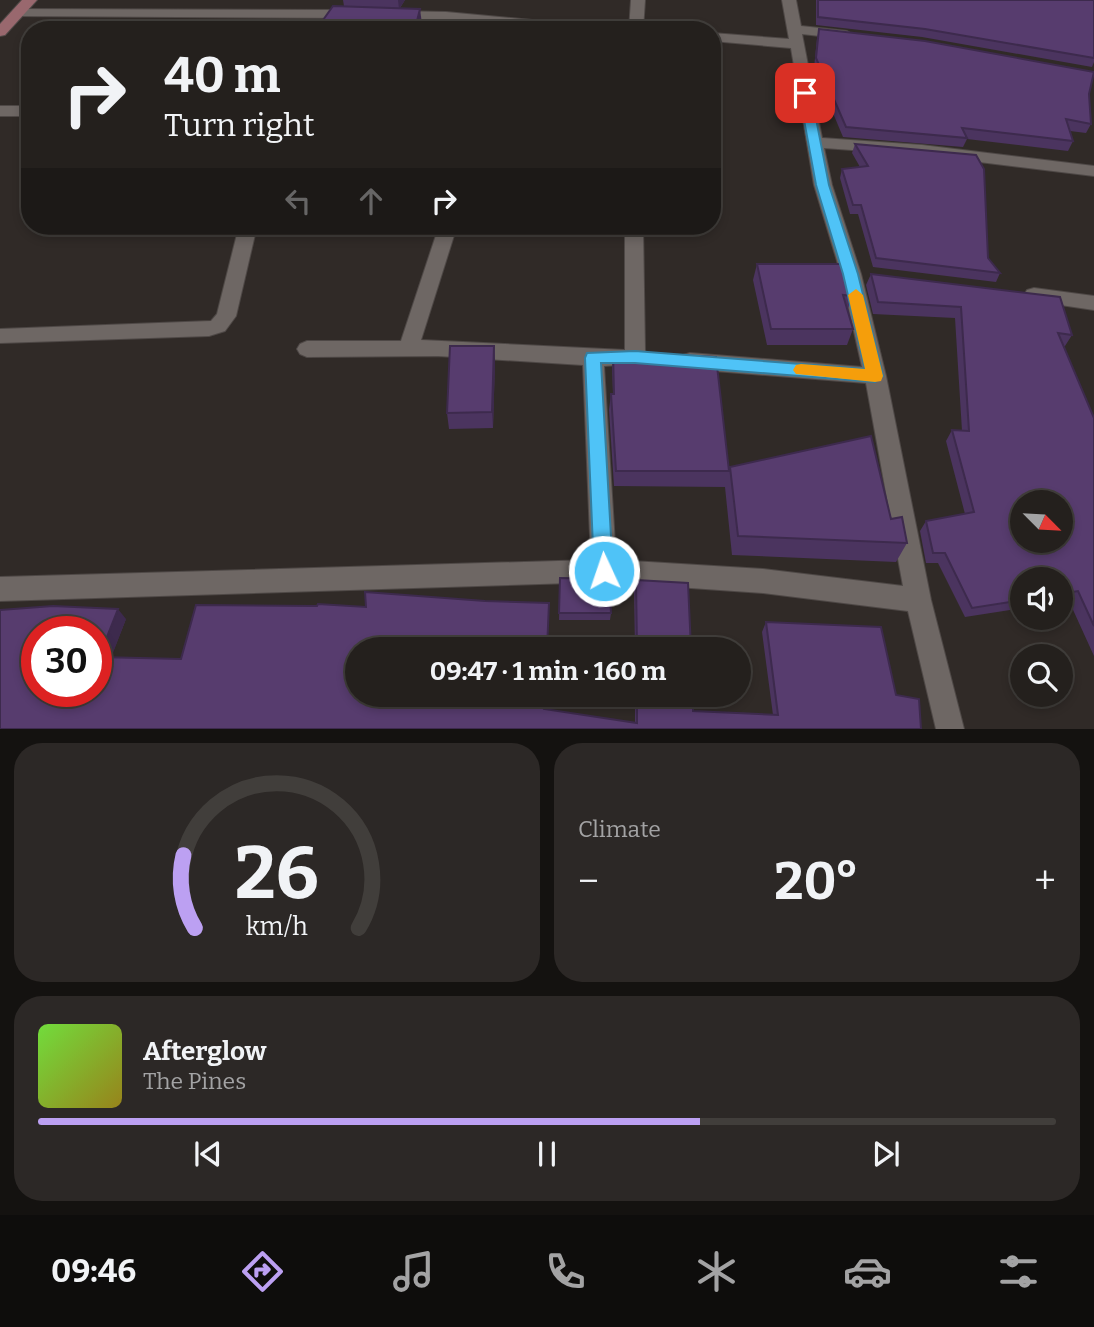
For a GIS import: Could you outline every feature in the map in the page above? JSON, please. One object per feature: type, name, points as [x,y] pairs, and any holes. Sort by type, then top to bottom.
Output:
[{"type":"main road","points":[[0,32],[30,0]]},
{"type":"street","points":[[314,21],[324,0]]},
{"type":"street","points":[[446,16],[459,0]]},
{"type":"street","points":[[637,21],[638,0]]},
{"type":"street","points":[[789,0],[823,185],[851,274],[875,376],[918,600],[950,729]]},
{"type":"street","points":[[18,13],[316,13],[446,16],[476,21]]},
{"type":"street","points":[[721,37],[858,36]]},
{"type":"street","points":[[0,111],[21,111]]},
{"type":"street","points":[[815,142],[922,149],[1094,171]]},
{"type":"street","points":[[0,336],[209,329],[218,326],[226,316],[246,235]]},
{"type":"street","points":[[408,350],[445,235]]},
{"type":"street","points":[[634,235],[635,357]]},
{"type":"street","points":[[851,274],[877,276]]},
{"type":"street","points":[[1009,292],[1093,307]]},
{"type":"street","points":[[307,349],[438,348],[593,358],[635,357],[875,376]]},
{"type":"street","points":[[593,358],[604,571]]},
{"type":"street","points":[[0,589],[604,571],[763,581],[918,600]]},
{"type":"building","points":[[818,0],[1094,0],[1094,58],[925,29],[818,17]]},
{"type":"building","points":[[333,6],[420,9],[417,21],[322,21]]},
{"type":"building","points":[[819,29],[925,41],[1094,72],[1089,94],[1091,124],[1066,119],[1073,141],[962,128],[967,138],[846,127],[816,58]]},
{"type":"building","points":[[855,144],[976,155],[984,169],[988,258],[1000,273],[876,258],[861,205],[853,205],[842,169],[868,166]]},
{"type":"building","points":[[757,264],[845,264],[853,296],[843,295],[853,329],[771,329]]},
{"type":"building","points":[[871,274],[1060,297],[1072,335],[1058,333],[1094,418],[1094,626],[1078,591],[1073,592],[1073,567],[1010,567],[1010,602],[972,608],[945,553],[933,553],[926,521],[974,512],[952,430],[969,431],[961,307],[878,302]]},
{"type":"building","points":[[450,346],[494,346],[492,412],[447,413]]},
{"type":"building","points":[[613,352],[716,357],[729,471],[616,471],[611,394],[614,394]]},
{"type":"building","points":[[871,436],[891,519],[902,517],[907,543],[738,536],[730,467]]},
{"type":"building","points":[[560,578],[609,579],[611,613],[559,613]]},
{"type":"building","points":[[636,580],[688,583],[690,637],[637,637]]},
{"type":"building","points":[[365,592],[549,603],[548,637],[345,637],[345,707],[544,707],[637,723],[637,707],[693,707],[693,711],[778,715],[766,622],[881,627],[896,695],[919,699],[921,729],[0,729],[0,610],[53,606],[118,609],[112,624],[112,616],[21,616],[21,707],[112,707],[112,657],[181,659],[196,605],[318,604],[366,607]]},
{"type":"slow traffic","points":[[801,370],[875,376],[856,295]]},
{"type":"route","points":[[604,571],[593,358],[635,357],[875,376],[851,274],[823,185],[805,93]]}]
